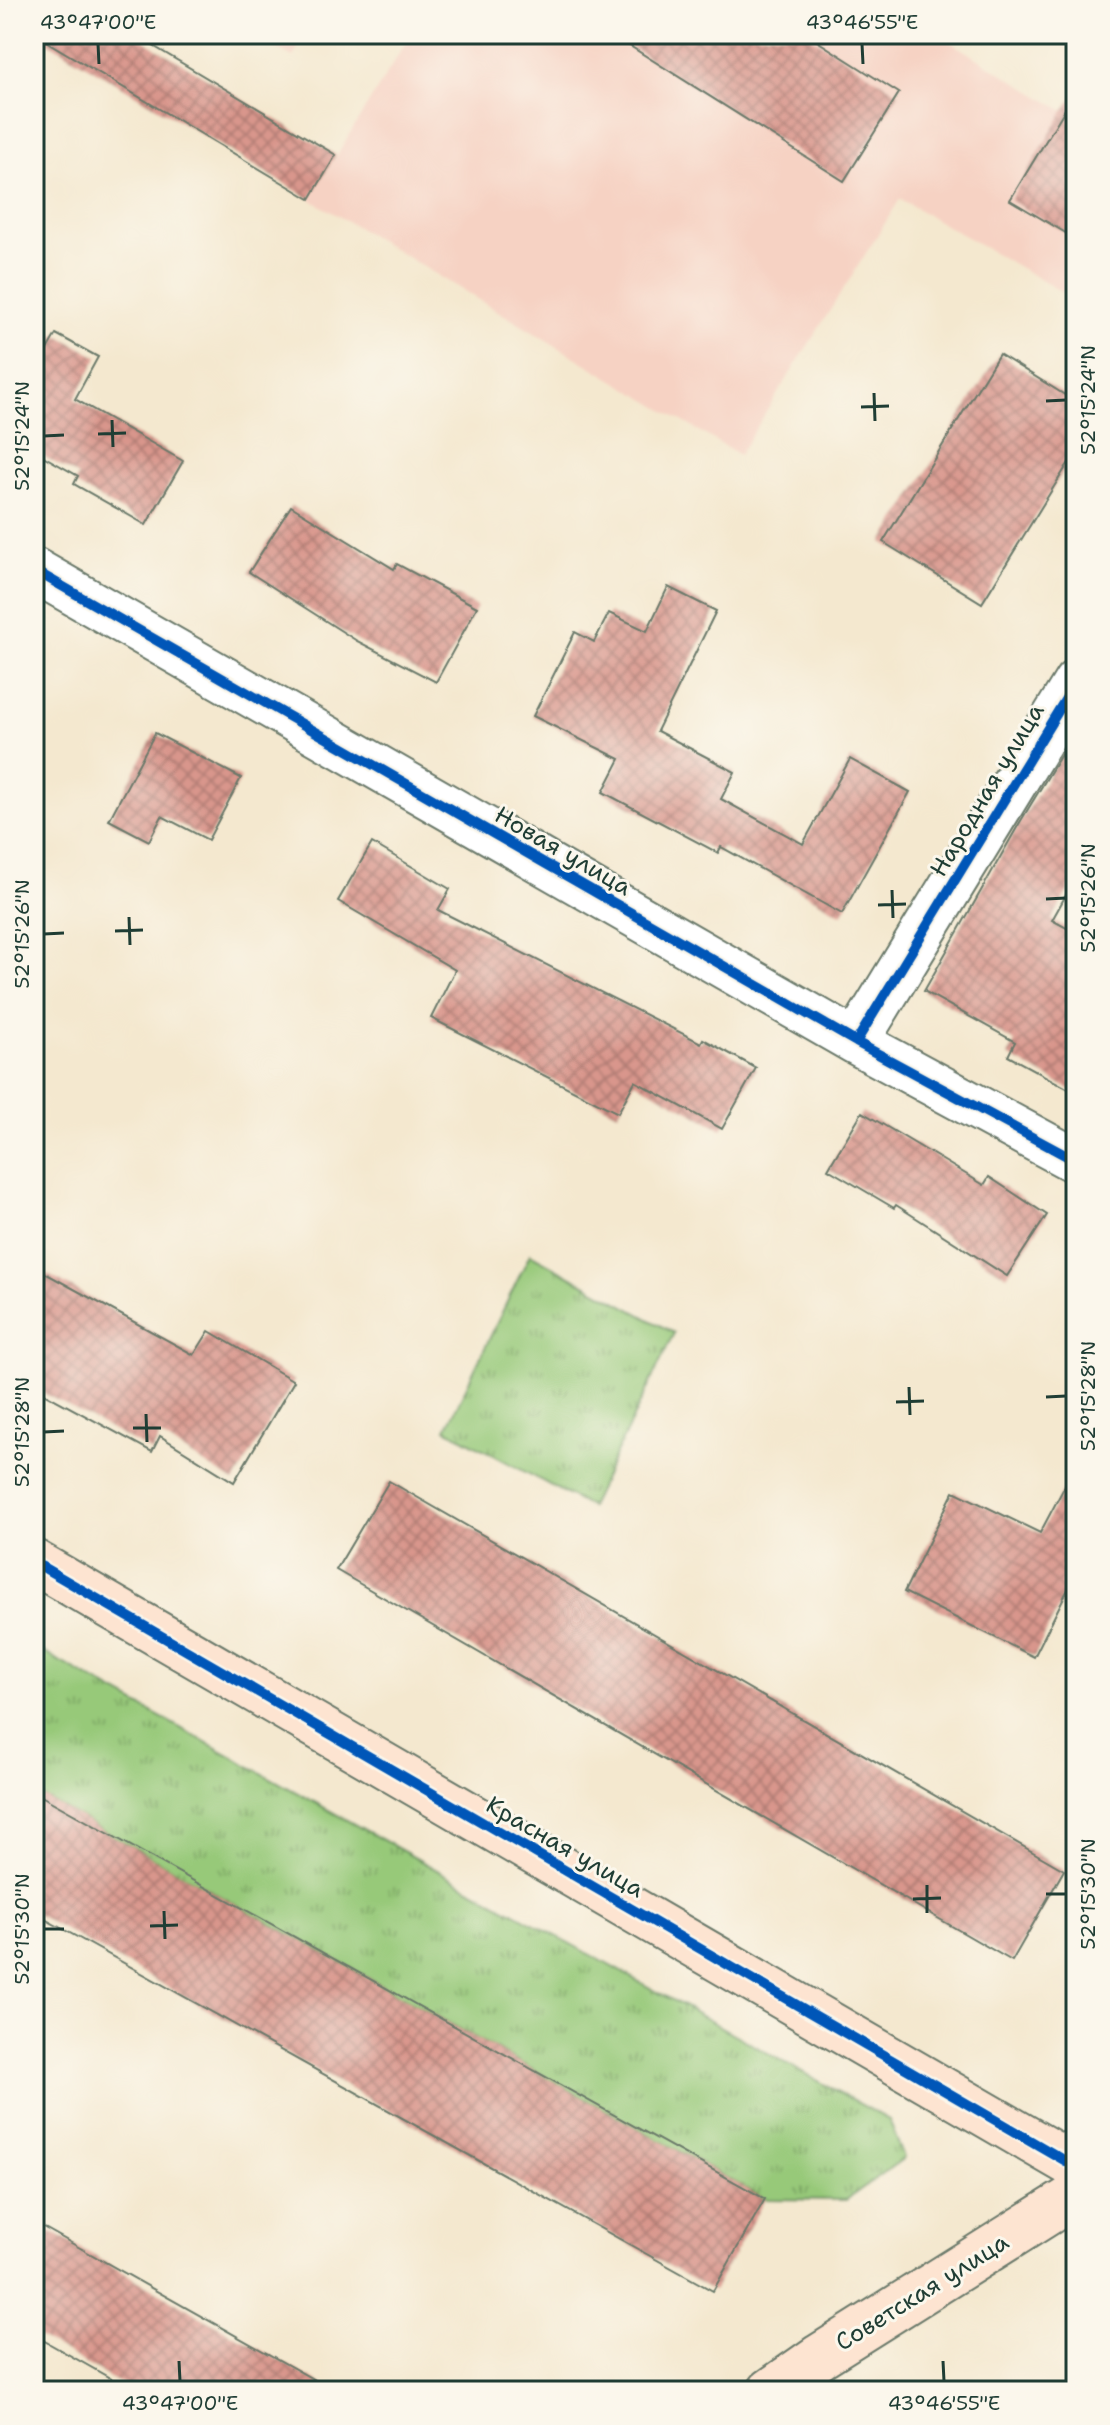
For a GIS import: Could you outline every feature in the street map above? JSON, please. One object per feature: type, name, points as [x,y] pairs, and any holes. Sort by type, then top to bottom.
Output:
[{"type":"street","name":"Новая улица","points":[[34,570],[856,1042],[1076,1161]]},
{"type":"street","name":"Народная улица","points":[[856,1042],[1076,682]]},
{"type":"street","name":"Красная улица","points":[[34,1562],[1076,2167]]},
{"type":"street","name":"Советская улица","points":[[770,2391],[832,2348],[1076,2195]]},
{"type":"shaded area","points":[[249,34],[305,34],[293,57]]},
{"type":"shaded area","points":[[411,34],[937,34],[1076,118],[1076,300],[900,199],[739,455],[310,199]]},
{"type":"green space","points":[[530,1254],[674,1333],[590,1507],[446,1429]]},
{"type":"green space","points":[[34,1647],[889,2120],[904,2158],[846,2200],[765,2199],[34,1792]]},
{"type":"building","points":[[34,34],[133,34],[336,155],[310,199]]},
{"type":"building","points":[[611,34],[806,34],[899,93],[844,181]]},
{"type":"building","points":[[1076,91],[1076,239],[1010,200]]},
{"type":"building","points":[[56,334],[98,357],[75,399],[183,461],[146,525],[74,484],[78,476],[43,456],[34,471],[34,372]]},
{"type":"building","points":[[999,354],[1076,402],[1076,451],[982,603],[883,542]]},
{"type":"building","points":[[291,506],[394,569],[397,564],[477,607],[436,682],[357,641],[249,572]]},
{"type":"building","points":[[668,587],[716,611],[657,731],[735,772],[721,799],[803,844],[850,759],[910,792],[842,914],[721,847],[718,853],[603,792],[620,759],[533,716],[575,632],[594,642],[609,613],[647,631]]},
{"type":"building","points":[[1076,730],[1076,877],[1052,920],[1076,933],[1076,1093],[1008,1056],[1015,1042],[924,991]]},
{"type":"building","points":[[155,733],[241,778],[208,840],[162,816],[149,841],[109,820]]},
{"type":"building","points":[[372,843],[450,889],[438,910],[756,1068],[722,1129],[635,1081],[618,1113],[431,1018],[455,970],[338,901]]},
{"type":"building","points":[[862,1112],[984,1185],[989,1177],[1047,1215],[1007,1276],[896,1205],[894,1208],[828,1169]]},
{"type":"building","points":[[34,1267],[194,1355],[209,1331],[294,1381],[234,1482],[160,1436],[152,1452],[34,1388]]},
{"type":"building","points":[[1076,1465],[1076,1573],[1034,1657],[904,1592],[954,1491],[1040,1533]]},
{"type":"building","points":[[389,1481],[1064,1870],[1012,1961],[336,1570]]},
{"type":"building","points":[[34,1792],[765,2199],[713,2291],[34,1913]]},
{"type":"building","points":[[34,2222],[334,2391],[133,2391],[34,2335]]},
{"type":"cycle path","points":[[34,570],[856,1042],[1076,1161]]},
{"type":"cycle path","points":[[856,1042],[1076,682]]},
{"type":"cycle path","points":[[34,1562],[1076,2167]]}]
